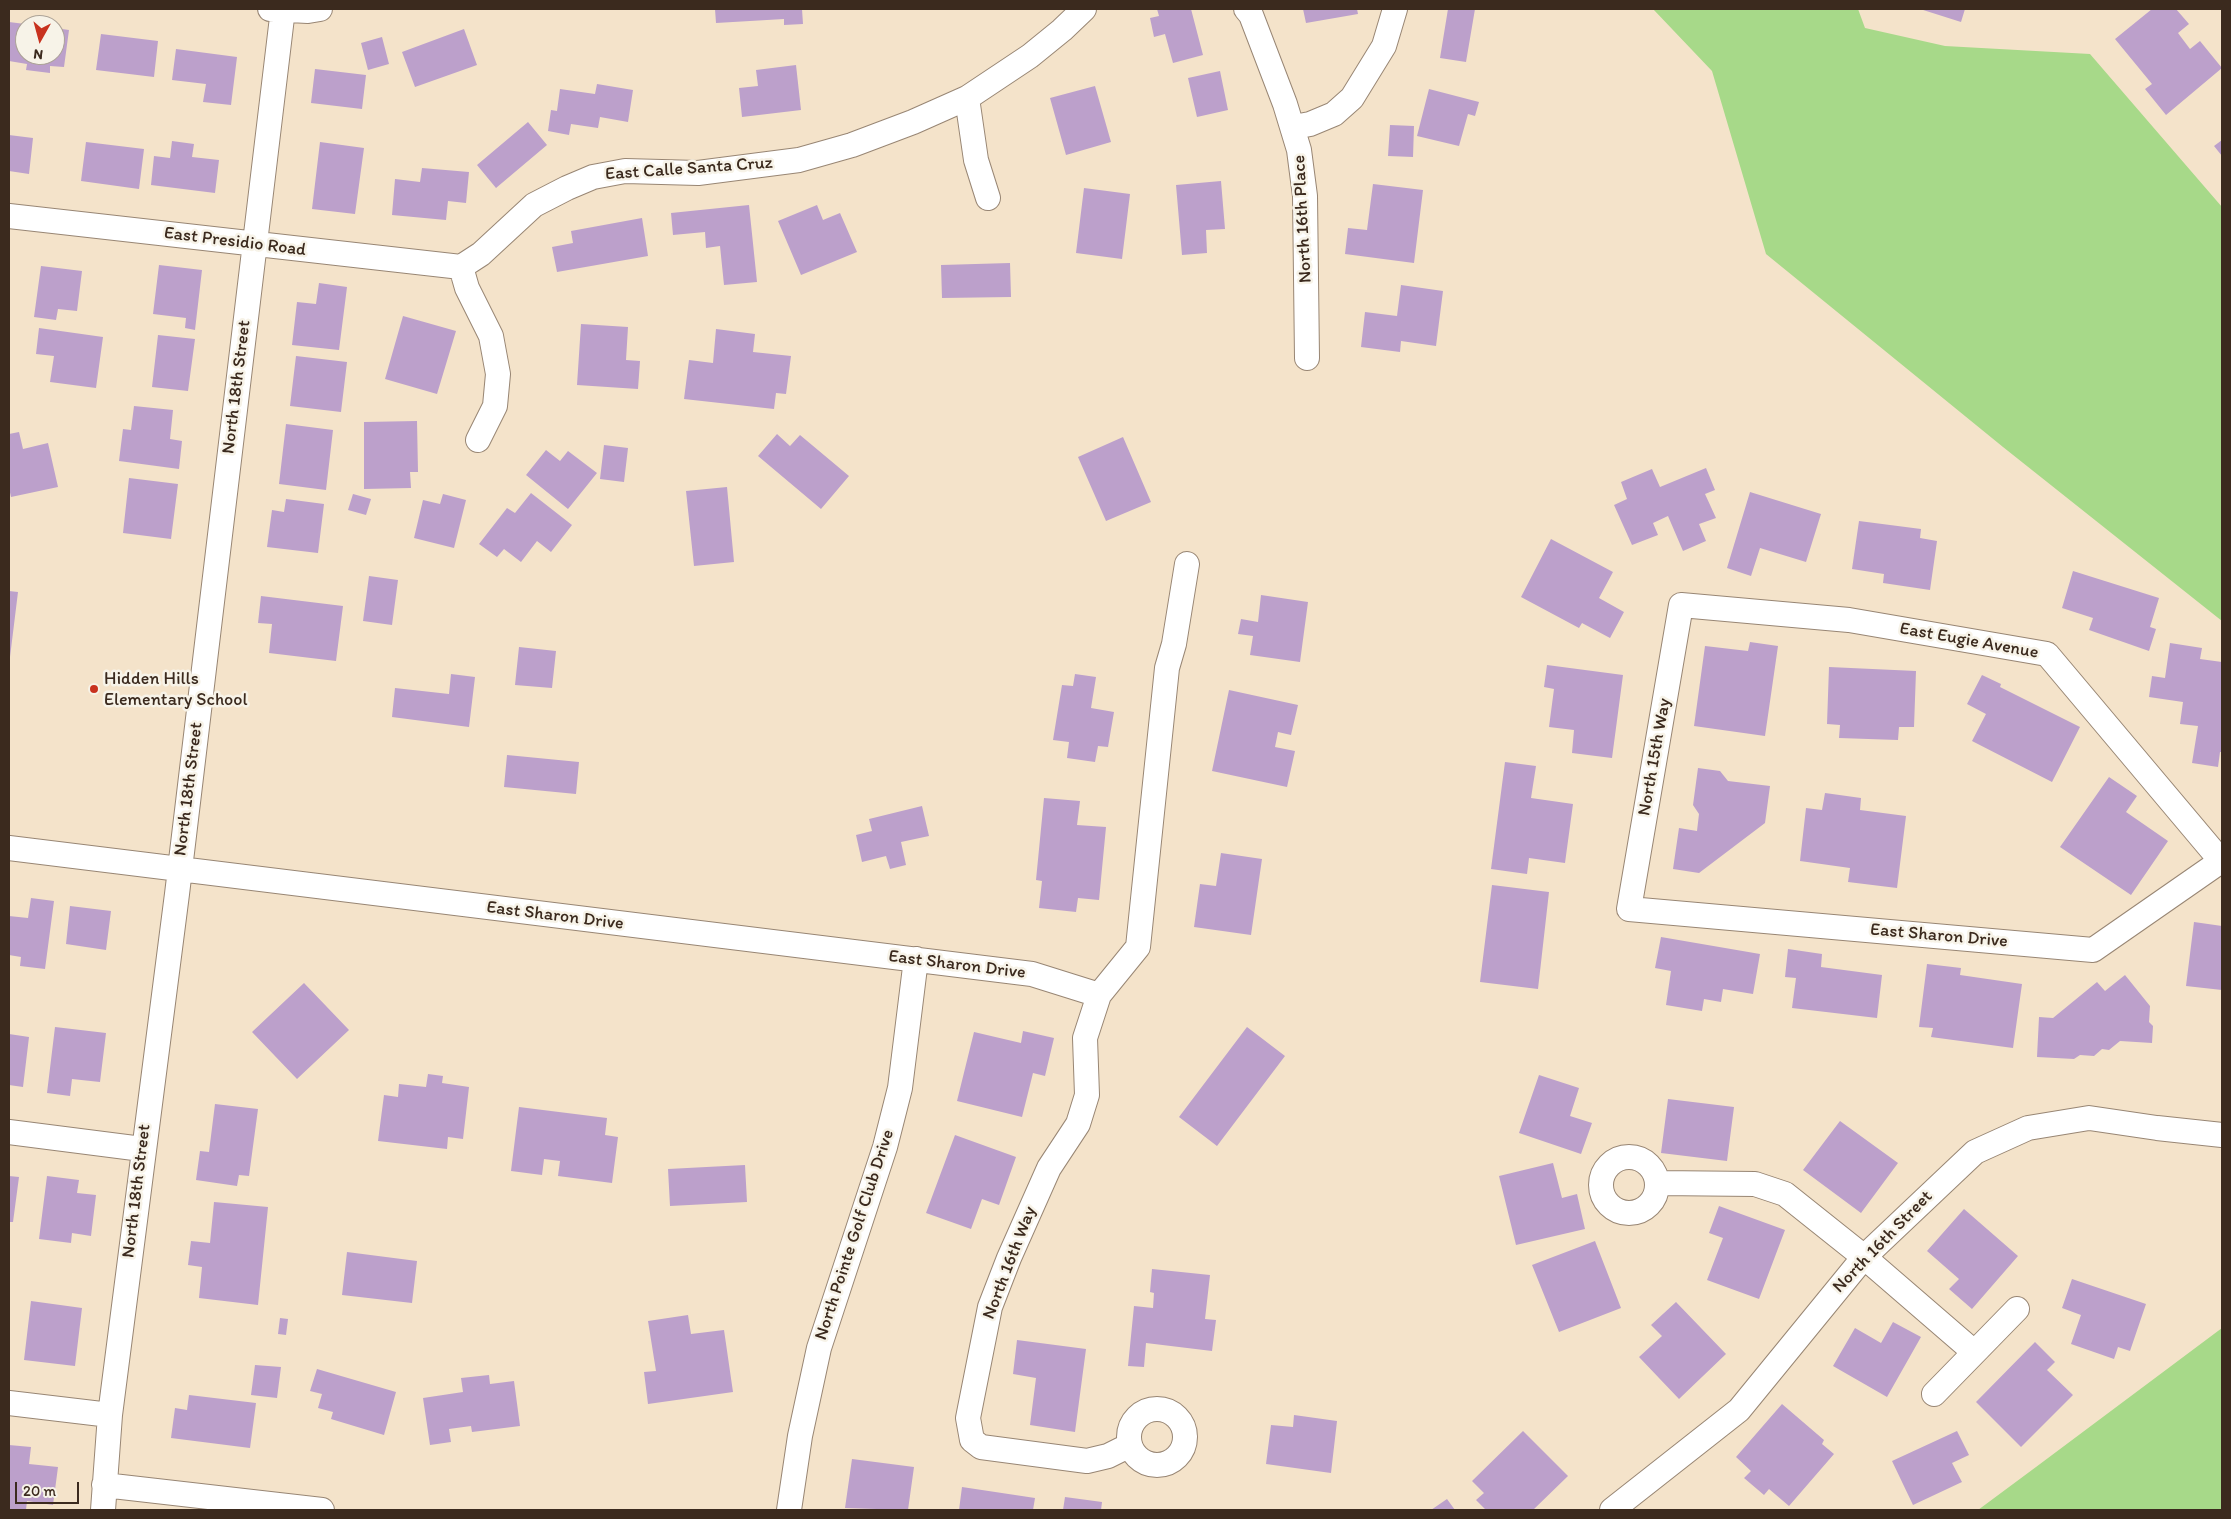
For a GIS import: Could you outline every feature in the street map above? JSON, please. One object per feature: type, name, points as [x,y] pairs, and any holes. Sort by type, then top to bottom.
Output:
[{"type":"street","points":[[279,9],[308,11],[320,9]]},
{"type":"street","name":"North 18th Street","points":[[103,1510],[110,1415],[142,1149],[180,869],[227,462],[256,244],[279,9]]},
{"type":"street","name":"East Calle Santa Cruz","points":[[461,267],[481,254],[534,205],[593,177],[625,171],[698,173],[799,160],[852,145],[913,122],[967,98],[1030,56],[1084,9]]},
{"type":"street","name":"North 16th Place","points":[[1246,9],[1251,15],[1294,127],[1299,150],[1305,196],[1307,358]]},
{"type":"street","points":[[1294,127],[1310,124],[1334,114],[1352,98],[1384,46],[1396,9]]},
{"type":"street","points":[[967,98],[976,160],[988,198]]},
{"type":"street","name":"East Presidio Road","points":[[9,216],[461,267]]},
{"type":"street","points":[[461,267],[467,288],[491,336],[498,374],[495,406],[478,440]]},
{"type":"street","points":[[1099,995],[1138,947],[1168,668],[1174,644],[1186,564]]},
{"type":"street","name":"East Eugie Avenue","points":[[1681,606],[1849,620],[2047,654],[2222,862]]},
{"type":"street","name":"North 15th Way","points":[[1630,908],[1681,606]]},
{"type":"street","name":"East Sharon Drive","points":[[9,848],[1032,974],[1099,995]]},
{"type":"street","name":"East Sharon Drive","points":[[1630,908],[2093,950],[2222,862]]},
{"type":"street","name":"North Pointe Golf Club Drive","points":[[790,1510],[800,1436],[813,1371],[885,1147],[900,1088],[916,959]]},
{"type":"street","name":"North 16th Way","points":[[1099,995],[1085,1038],[1087,1095],[1078,1124],[1049,1168],[1008,1258],[990,1307],[968,1418],[972,1440],[981,1447],[1087,1461],[1108,1456],[1130,1445]]},
{"type":"street","name":"North 16th Street","points":[[1612,1510],[1739,1410],[1864,1257],[1975,1152],[2028,1128],[2089,1118],[2222,1135]]},
{"type":"street","points":[[9,1132],[142,1149]]},
{"type":"street","points":[[1658,1183],[1755,1184],[1785,1194],[1864,1257],[1974,1352]]},
{"type":"street","points":[[1934,1394],[2016,1309]]},
{"type":"street","points":[[9,1402],[110,1415]]},
{"type":"street","points":[[104,1485],[322,1510]]},
{"type":"green space","points":[[1653,9],[1858,9],[1865,28],[1945,46],[2090,54],[2222,207],[2222,621],[2003,447],[1766,254],[1712,71]]},
{"type":"green space","points":[[2222,1328],[2222,1510],[1978,1510],[2036,1467]]},
{"type":"building","points":[[715,9],[802,9],[803,24],[784,25],[784,19],[716,23]]},
{"type":"building","points":[[1157,9],[1191,9],[1203,55],[1173,63],[1165,34],[1154,37],[1150,18],[1159,16]]},
{"type":"building","points":[[1303,9],[1357,9],[1358,14],[1306,23]]},
{"type":"building","points":[[1448,9],[1475,9],[1466,62],[1440,58]]},
{"type":"building","points":[[1920,9],[1965,9],[1961,22]]},
{"type":"building","points":[[2152,9],[2176,9],[2189,24],[2178,33],[2190,49],[2200,41],[2222,68],[2166,115],[2145,89],[2152,84],[2115,39]]},
{"type":"building","points":[[9,22],[15,23],[15,62],[9,61]]},
{"type":"building","points":[[65,29],[69,30],[65,60]]},
{"type":"building","points":[[464,29],[477,65],[415,87],[402,52]]},
{"type":"building","points":[[101,34],[158,41],[154,77],[96,70]]},
{"type":"building","points":[[382,37],[389,64],[368,70],[361,43]]},
{"type":"building","points":[[176,49],[237,57],[231,105],[203,102],[206,84],[172,80]]},
{"type":"building","points":[[27,65],[64,65],[64,67],[50,66],[50,73],[26,70]]},
{"type":"building","points":[[796,65],[801,110],[742,117],[739,88],[758,86],[756,70]]},
{"type":"building","points":[[315,69],[366,75],[362,109],[311,103]]},
{"type":"building","points":[[1220,71],[1228,110],[1197,117],[1188,78]]},
{"type":"building","points":[[597,84],[633,90],[628,122],[600,117],[598,128],[571,124],[569,135],[548,131],[551,110],[557,111],[560,89],[595,94]]},
{"type":"building","points":[[1095,86],[1111,142],[1066,155],[1050,98]]},
{"type":"building","points":[[1429,89],[1479,102],[1475,116],[1468,114],[1459,146],[1417,136]]},
{"type":"building","points":[[528,122],[547,145],[496,188],[477,165]]},
{"type":"building","points":[[1390,125],[1414,126],[1413,157],[1388,156]]},
{"type":"building","points":[[9,135],[33,138],[29,174],[9,171]]},
{"type":"building","points":[[2222,140],[2222,156],[2214,146]]},
{"type":"building","points":[[172,141],[194,144],[192,157],[219,160],[215,193],[151,185],[154,156],[170,158]]},
{"type":"building","points":[[86,142],[144,149],[139,189],[81,181]]},
{"type":"building","points":[[320,142],[364,148],[355,214],[312,209]]},
{"type":"building","points":[[422,168],[469,172],[466,203],[448,201],[446,220],[392,215],[395,179],[420,182]]},
{"type":"building","points":[[1221,181],[1225,229],[1206,230],[1207,253],[1182,255],[1176,185]]},
{"type":"building","points":[[1373,184],[1423,190],[1414,263],[1345,254],[1348,228],[1367,230]]},
{"type":"building","points":[[1084,188],[1130,194],[1122,259],[1076,253]]},
{"type":"building","points":[[749,205],[757,282],[724,285],[720,246],[706,248],[705,232],[673,235],[671,213]]},
{"type":"building","points":[[817,205],[823,220],[840,213],[857,252],[801,275],[778,221]]},
{"type":"building","points":[[642,218],[648,256],[557,272],[552,247],[573,243],[571,231]]},
{"type":"building","points":[[1010,263],[1011,297],[942,298],[941,265]]},
{"type":"building","points":[[159,265],[202,270],[195,330],[185,328],[186,318],[153,314]]},
{"type":"building","points":[[41,266],[82,271],[77,311],[58,309],[56,320],[34,317]]},
{"type":"building","points":[[319,283],[347,287],[339,350],[292,345],[297,302],[316,304]]},
{"type":"building","points":[[1401,285],[1443,291],[1436,346],[1401,341],[1400,352],[1361,347],[1365,312],[1397,316]]},
{"type":"building","points":[[403,316],[456,331],[437,394],[385,379]]},
{"type":"building","points":[[581,324],[628,327],[626,360],[640,361],[638,389],[577,385]]},
{"type":"building","points":[[39,328],[103,337],[96,388],[50,382],[54,356],[36,354]]},
{"type":"building","points":[[716,329],[755,334],[753,352],[791,356],[786,394],[776,393],[774,409],[684,399],[689,360],[713,363]]},
{"type":"building","points":[[158,335],[195,339],[188,391],[152,387]]},
{"type":"building","points":[[296,356],[347,362],[341,412],[290,406]]},
{"type":"building","points":[[134,406],[173,410],[170,439],[182,441],[179,469],[119,461],[123,429],[131,430]]},
{"type":"building","points":[[417,421],[418,472],[410,472],[411,488],[364,489],[364,422]]},
{"type":"building","points":[[286,424],[333,430],[326,490],[279,484]]},
{"type":"building","points":[[19,432],[23,449],[48,443],[58,487],[11,497],[9,488],[9,434]]},
{"type":"building","points":[[777,434],[790,446],[800,435],[849,476],[821,509],[758,456]]},
{"type":"building","points":[[1123,437],[1151,502],[1106,521],[1078,457]]},
{"type":"building","points":[[604,445],[628,448],[624,482],[600,479]]},
{"type":"building","points":[[546,450],[560,461],[568,451],[597,473],[568,509],[526,475]]},
{"type":"building","points":[[1706,468],[1715,490],[1705,494],[1716,518],[1699,524],[1706,541],[1683,551],[1668,516],[1653,523],[1658,535],[1632,545],[1614,505],[1627,499],[1621,482],[1652,469],[1660,487]]},
{"type":"building","points":[[129,478],[178,484],[171,539],[123,533]]},
{"type":"building","points":[[727,487],[734,562],[694,566],[686,491]]},
{"type":"building","points":[[1750,492],[1821,514],[1806,562],[1760,548],[1751,576],[1727,568]]},
{"type":"building","points":[[531,493],[572,525],[551,552],[537,541],[521,562],[504,549],[497,557],[479,544],[507,508],[515,513]]},
{"type":"building","points":[[353,494],[371,499],[366,515],[348,510]]},
{"type":"building","points":[[443,494],[466,500],[454,548],[414,538],[423,500],[440,504]]},
{"type":"building","points":[[286,499],[324,504],[318,553],[267,547],[272,510],[284,512]]},
{"type":"building","points":[[1859,521],[1921,529],[1920,538],[1937,541],[1930,590],[1883,583],[1884,574],[1852,569]]},
{"type":"building","points":[[1551,539],[1613,572],[1599,598],[1624,612],[1610,638],[1582,623],[1579,628],[1521,597]]},
{"type":"building","points":[[2073,571],[2159,598],[2150,627],[2156,629],[2149,651],[2089,630],[2093,618],[2062,608]]},
{"type":"building","points":[[369,576],[398,580],[392,625],[363,621]]},
{"type":"building","points":[[9,591],[18,592],[10,657],[9,657]]},
{"type":"building","points":[[1261,595],[1308,602],[1300,662],[1250,655],[1253,636],[1238,634],[1241,619],[1258,622]]},
{"type":"building","points":[[261,596],[343,606],[336,661],[269,653],[272,624],[258,623]]},
{"type":"building","points":[[1750,642],[1778,646],[1765,736],[1694,726],[1705,646],[1748,651]]},
{"type":"building","points":[[2170,643],[2202,648],[2200,659],[2222,662],[2222,752],[2220,752],[2218,767],[2192,763],[2198,726],[2180,724],[2183,702],[2149,697],[2152,676],[2165,678]]},
{"type":"building","points":[[519,647],[556,651],[552,688],[515,685]]},
{"type":"building","points":[[1547,665],[1623,675],[1612,758],[1572,753],[1574,730],[1549,727],[1554,689],[1544,687]]},
{"type":"building","points":[[1829,667],[1916,671],[1914,727],[1899,727],[1898,740],[1839,738],[1840,725],[1827,724]]},
{"type":"building","points":[[451,674],[475,677],[469,727],[392,717],[395,688],[449,694]]},
{"type":"building","points":[[1075,674],[1096,677],[1091,708],[1114,712],[1108,747],[1098,746],[1095,762],[1067,758],[1069,742],[1053,740],[1062,685],[1073,686]]},
{"type":"building","points":[[1982,675],[2001,684],[2000,687],[2080,727],[2052,782],[1972,741],[1986,714],[1967,704]]},
{"type":"building","points":[[1229,690],[1298,705],[1291,735],[1278,732],[1275,747],[1295,751],[1287,787],[1212,771]]},
{"type":"building","points":[[507,755],[579,762],[576,794],[504,787]]},
{"type":"building","points":[[1505,762],[1536,766],[1531,798],[1573,804],[1565,863],[1529,858],[1527,874],[1491,869]]},
{"type":"building","points":[[1698,768],[1720,771],[1728,781],[1770,786],[1765,823],[1699,873],[1673,869],[1679,828],[1697,831],[1699,814],[1693,805]]},
{"type":"building","points":[[2109,777],[2137,796],[2126,812],[2168,841],[2131,895],[2060,847]]},
{"type":"building","points":[[1825,793],[1861,798],[1860,810],[1906,816],[1897,888],[1848,882],[1850,868],[1800,861],[1806,808],[1822,810]]},
{"type":"building","points":[[1044,798],[1080,801],[1077,825],[1106,827],[1099,900],[1078,898],[1076,912],[1039,908],[1042,881],[1036,880]]},
{"type":"building","points":[[922,806],[929,836],[901,842],[906,865],[890,869],[886,856],[862,862],[856,835],[872,831],[869,819]]},
{"type":"building","points":[[1221,853],[1262,859],[1251,935],[1194,927],[1200,884],[1216,886]]},
{"type":"building","points":[[1492,885],[1549,892],[1538,989],[1480,982]]},
{"type":"building","points":[[31,898],[54,901],[45,969],[20,966],[21,957],[9,955],[9,916],[28,918]]},
{"type":"building","points":[[70,906],[111,911],[106,950],[66,944]]},
{"type":"building","points":[[2194,922],[2222,926],[2222,990],[2186,986]]},
{"type":"building","points":[[1661,937],[1760,954],[1753,994],[1723,989],[1721,1002],[1704,999],[1702,1011],[1666,1005],[1671,971],[1655,968]]},
{"type":"building","points":[[1788,949],[1822,954],[1821,967],[1882,975],[1877,1018],[1792,1008],[1796,978],[1785,977]]},
{"type":"building","points":[[1927,964],[1961,968],[1960,975],[2022,984],[2013,1048],[1931,1037],[1933,1028],[1919,1027]]},
{"type":"building","points":[[2125,975],[2150,1006],[2149,1022],[2153,1026],[2152,1043],[2120,1041],[2109,1050],[2102,1049],[2094,1056],[2080,1055],[2074,1059],[2037,1057],[2039,1017],[2053,1018],[2097,982],[2105,991]]},
{"type":"building","points":[[304,983],[349,1030],[297,1079],[252,1032]]},
{"type":"building","points":[[55,1027],[106,1033],[100,1082],[72,1079],[70,1096],[47,1093]]},
{"type":"building","points":[[1247,1027],[1285,1056],[1217,1146],[1179,1117]]},
{"type":"building","points":[[1023,1031],[1054,1038],[1045,1076],[1033,1073],[1022,1117],[957,1101],[974,1032],[1021,1043]]},
{"type":"building","points":[[9,1034],[29,1037],[23,1087],[9,1085]]},
{"type":"building","points":[[428,1074],[443,1076],[442,1083],[469,1087],[463,1139],[448,1137],[447,1149],[378,1141],[384,1095],[398,1097],[399,1084],[426,1087]]},
{"type":"building","points":[[1539,1075],[1579,1088],[1570,1116],[1592,1123],[1581,1154],[1519,1133]]},
{"type":"building","points":[[1668,1099],[1734,1107],[1727,1161],[1661,1153]]},
{"type":"building","points":[[215,1104],[258,1109],[249,1176],[239,1175],[237,1186],[196,1180],[200,1151],[209,1152]]},
{"type":"building","points":[[519,1107],[607,1118],[605,1135],[618,1137],[612,1183],[558,1176],[560,1161],[544,1159],[542,1175],[511,1171]]},
{"type":"building","points":[[1840,1121],[1898,1163],[1861,1213],[1803,1170]]},
{"type":"building","points":[[955,1135],[1016,1157],[999,1205],[982,1199],[971,1229],[926,1213]]},
{"type":"building","points":[[1553,1163],[1562,1198],[1577,1194],[1585,1229],[1516,1245],[1499,1176]]},
{"type":"building","points":[[745,1165],[747,1202],[670,1206],[668,1169]]},
{"type":"building","points":[[9,1176],[19,1177],[13,1222],[9,1222]]},
{"type":"building","points":[[47,1176],[79,1180],[77,1193],[96,1195],[91,1236],[72,1233],[71,1243],[39,1239]]},
{"type":"building","points":[[214,1202],[268,1207],[258,1305],[199,1298],[202,1267],[188,1265],[191,1241],[210,1243]]},
{"type":"building","points":[[1719,1206],[1785,1230],[1759,1299],[1707,1280],[1723,1238],[1709,1233]]},
{"type":"building","points":[[1964,1209],[2018,1256],[1972,1309],[1949,1289],[1959,1279],[1927,1251]]},
{"type":"building","points":[[1595,1241],[1621,1308],[1559,1332],[1532,1265]]},
{"type":"building","points":[[347,1252],[417,1261],[412,1303],[342,1295]]},
{"type":"building","points":[[1152,1269],[1210,1275],[1205,1319],[1216,1320],[1212,1351],[1146,1343],[1144,1367],[1128,1366],[1134,1306],[1153,1308],[1154,1293],[1150,1292]]},
{"type":"building","points":[[2072,1279],[2146,1304],[2130,1351],[2118,1347],[2114,1359],[2071,1344],[2081,1315],[2062,1308]]},
{"type":"building","points":[[31,1301],[82,1308],[75,1366],[24,1360]]},
{"type":"building","points":[[1676,1302],[1726,1354],[1679,1399],[1639,1357],[1662,1336],[1651,1325]]},
{"type":"building","points":[[688,1315],[691,1334],[724,1330],[733,1392],[648,1404],[644,1372],[656,1371],[648,1321]]},
{"type":"building","points":[[280,1318],[288,1319],[286,1335],[278,1334]]},
{"type":"building","points":[[1893,1322],[1921,1337],[1887,1397],[1833,1366],[1855,1328],[1881,1343]]},
{"type":"building","points":[[1017,1340],[1086,1349],[1075,1432],[1030,1425],[1036,1378],[1013,1374]]},
{"type":"building","points":[[2035,1342],[2055,1362],[2047,1370],[2073,1395],[2021,1447],[1976,1402]]},
{"type":"building","points":[[255,1365],[281,1367],[277,1398],[251,1395]]},
{"type":"building","points":[[317,1369],[396,1392],[384,1435],[331,1419],[333,1412],[318,1408],[322,1394],[310,1391]]},
{"type":"building","points":[[489,1375],[490,1384],[514,1381],[520,1426],[472,1432],[471,1426],[449,1429],[451,1442],[430,1445],[423,1398],[463,1392],[461,1378]]},
{"type":"building","points":[[189,1395],[256,1403],[250,1448],[171,1438],[175,1408],[187,1410]]},
{"type":"building","points":[[1782,1404],[1824,1440],[1822,1444],[1834,1454],[1789,1506],[1769,1489],[1764,1495],[1744,1478],[1751,1471],[1736,1457]]},
{"type":"building","points":[[1294,1415],[1337,1421],[1331,1473],[1266,1464],[1271,1425],[1293,1427]]},
{"type":"building","points":[[1523,1431],[1568,1476],[1533,1510],[1486,1510],[1476,1500],[1484,1493],[1472,1481]]},
{"type":"building","points":[[1957,1431],[1969,1455],[1952,1463],[1962,1482],[1913,1505],[1892,1461]]},
{"type":"building","points":[[9,1445],[31,1447],[29,1464],[58,1467],[53,1505],[27,1501],[26,1510],[9,1510]]},
{"type":"building","points":[[852,1459],[914,1467],[908,1510],[845,1508]]},
{"type":"building","points":[[962,1487],[1035,1498],[1033,1510],[959,1510]]},
{"type":"building","points":[[1065,1497],[1102,1502],[1101,1510],[1063,1510]]},
{"type":"building","points":[[1447,1499],[1455,1510],[1431,1510]]},
{"type":"place","name":"Hidden Hills Elementary School","points":[[94,689]]}]
